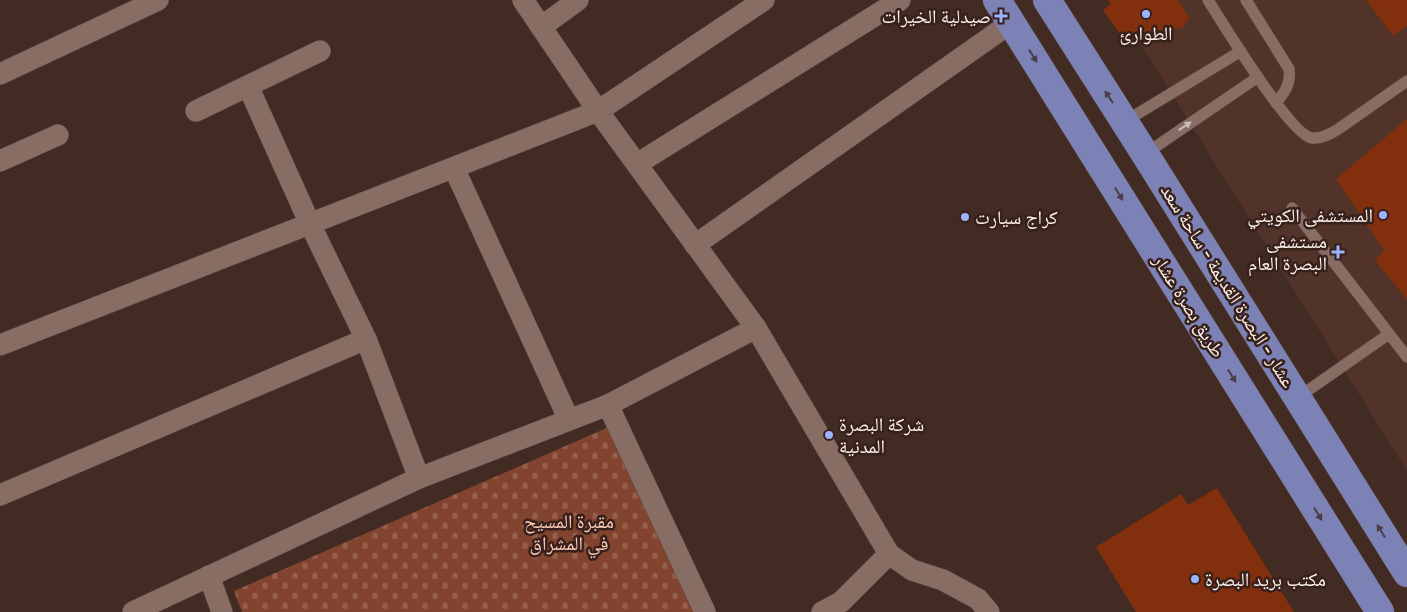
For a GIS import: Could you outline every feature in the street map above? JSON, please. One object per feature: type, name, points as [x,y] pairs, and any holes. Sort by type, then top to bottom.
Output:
[{"type":"main road","name":"طريق بصرة عشار","points":[[997,0],[1380,612]]},
{"type":"main road","name":"عشار - البصرة القديمة - ساحة سعد","points":[[1047,0],[1407,573]]},
{"type":"street","points":[[0,74],[158,0]]},
{"type":"street","points":[[523,0],[598,111],[756,328],[889,554],[912,570],[943,580],[978,599],[988,612]]},
{"type":"street","points":[[541,27],[578,0]]},
{"type":"street","points":[[0,345],[598,111],[764,0]]},
{"type":"street","points":[[637,164],[900,0]]},
{"type":"street","points":[[695,245],[1012,22]]},
{"type":"street","points":[[196,111],[320,51]]},
{"type":"street","points":[[248,86],[310,224],[366,339],[420,478]]},
{"type":"street","points":[[0,161],[58,136]]},
{"type":"street","points":[[454,168],[569,420]]},
{"type":"street","points":[[132,612],[420,478],[608,405],[756,328]]},
{"type":"street","points":[[0,495],[366,339]]},
{"type":"street","points":[[608,405],[704,612]]},
{"type":"street","points":[[822,612],[841,602],[889,554]]},
{"type":"street","points":[[209,576],[222,612]]},
{"type":"lane","points":[[1208,0],[1276,103],[1303,135],[1311,138],[1326,136],[1407,81]]},
{"type":"lane","points":[[1246,0],[1289,69],[1290,79],[1288,88],[1276,103]]},
{"type":"lane","points":[[1124,122],[1241,51]]},
{"type":"lane","points":[[1145,154],[1258,77]]},
{"type":"lane","points":[[1292,208],[1407,357]]},
{"type":"lane","points":[[1298,398],[1389,334]]},
{"type":"shaded area","name":"مستشفى البصرة العام","points":[[1113,0],[1407,0],[1407,471],[1133,32]]},
{"type":"green space","name":"مقبرة المسيح في المشراق","points":[[609,427],[697,612],[242,612],[234,591]]},
{"type":"building","name":"الطوارئ","points":[[1108,0],[1178,0],[1189,18],[1182,28],[1120,34],[1103,10],[1111,4]]},
{"type":"building","points":[[1366,0],[1407,0],[1407,26],[1393,36]]},
{"type":"building","name":"المستشفى الكويتي","points":[[1407,119],[1407,299],[1375,261],[1384,250],[1336,179]]},
{"type":"building","name":"مكتب بريد البصرة","points":[[1217,488],[1294,612],[1136,612],[1096,547],[1181,494],[1188,505]]},
{"type":"place","name":"الطوارئ","points":[[1146,14]]},
{"type":"place","name":"صيدلية الخيرات","points":[[1001,16]]},
{"type":"place","name":"المستشفى الكويتي","points":[[1383,215]]},
{"type":"place","name":"كراج سيارت","points":[[965,217]]},
{"type":"place","name":"مستشفى البصرة العام","points":[[1338,252]]},
{"type":"place","name":"شركة البصرة المدنية","points":[[829,435]]},
{"type":"place","name":"مكتب بريد البصرة","points":[[1195,579]]}]
